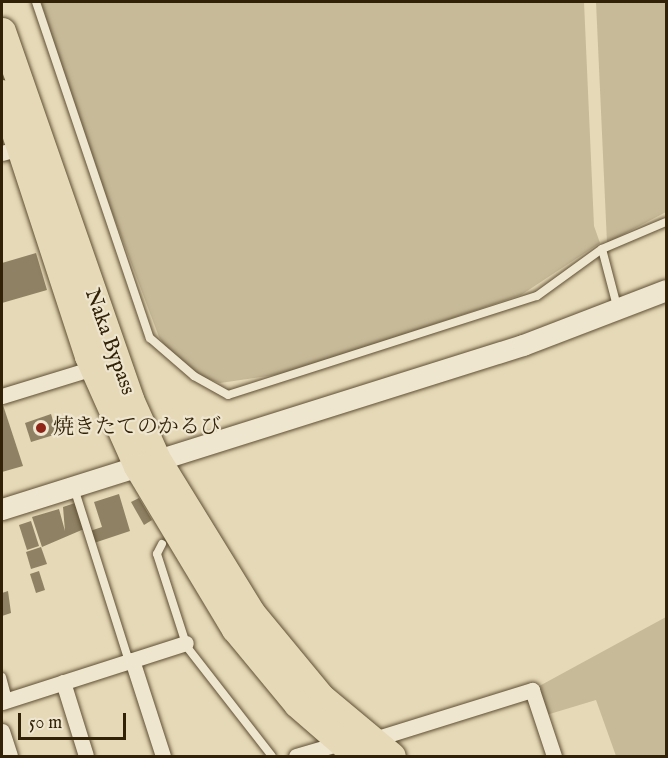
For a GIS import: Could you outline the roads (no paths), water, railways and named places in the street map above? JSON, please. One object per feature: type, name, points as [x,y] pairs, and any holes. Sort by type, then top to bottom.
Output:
[{"type":"highway","name":"Naka Bypass","points":[[2,31],[130,399],[147,462]]},
{"type":"highway","name":"Naka Bypass","points":[[2,93],[11,151],[93,368],[147,462],[235,629],[297,704],[365,749]]},
{"type":"street","points":[[2,509],[524,345],[666,290]]},
{"type":"street","points":[[2,396],[93,368]]},
{"type":"street","points":[[5,701],[186,643]]},
{"type":"street","points":[[130,661],[163,756]]},
{"type":"street","points":[[63,682],[86,756]]},
{"type":"street","points":[[296,756],[365,749],[532,690],[554,756]]},
{"type":"street","points":[[2,731],[10,756]]},
{"type":"lane","points":[[36,2],[150,338],[194,376],[228,394],[537,296],[602,249],[666,222]]},
{"type":"lane","points":[[602,249],[618,309]]},
{"type":"lane","points":[[74,487],[130,661]]},
{"type":"lane","points":[[162,544],[157,554],[186,643],[272,756]]},
{"type":"lane","points":[[2,677],[5,701]]},
{"type":"place","name":"焼きたてのかるび","points":[[41,428]]}]
